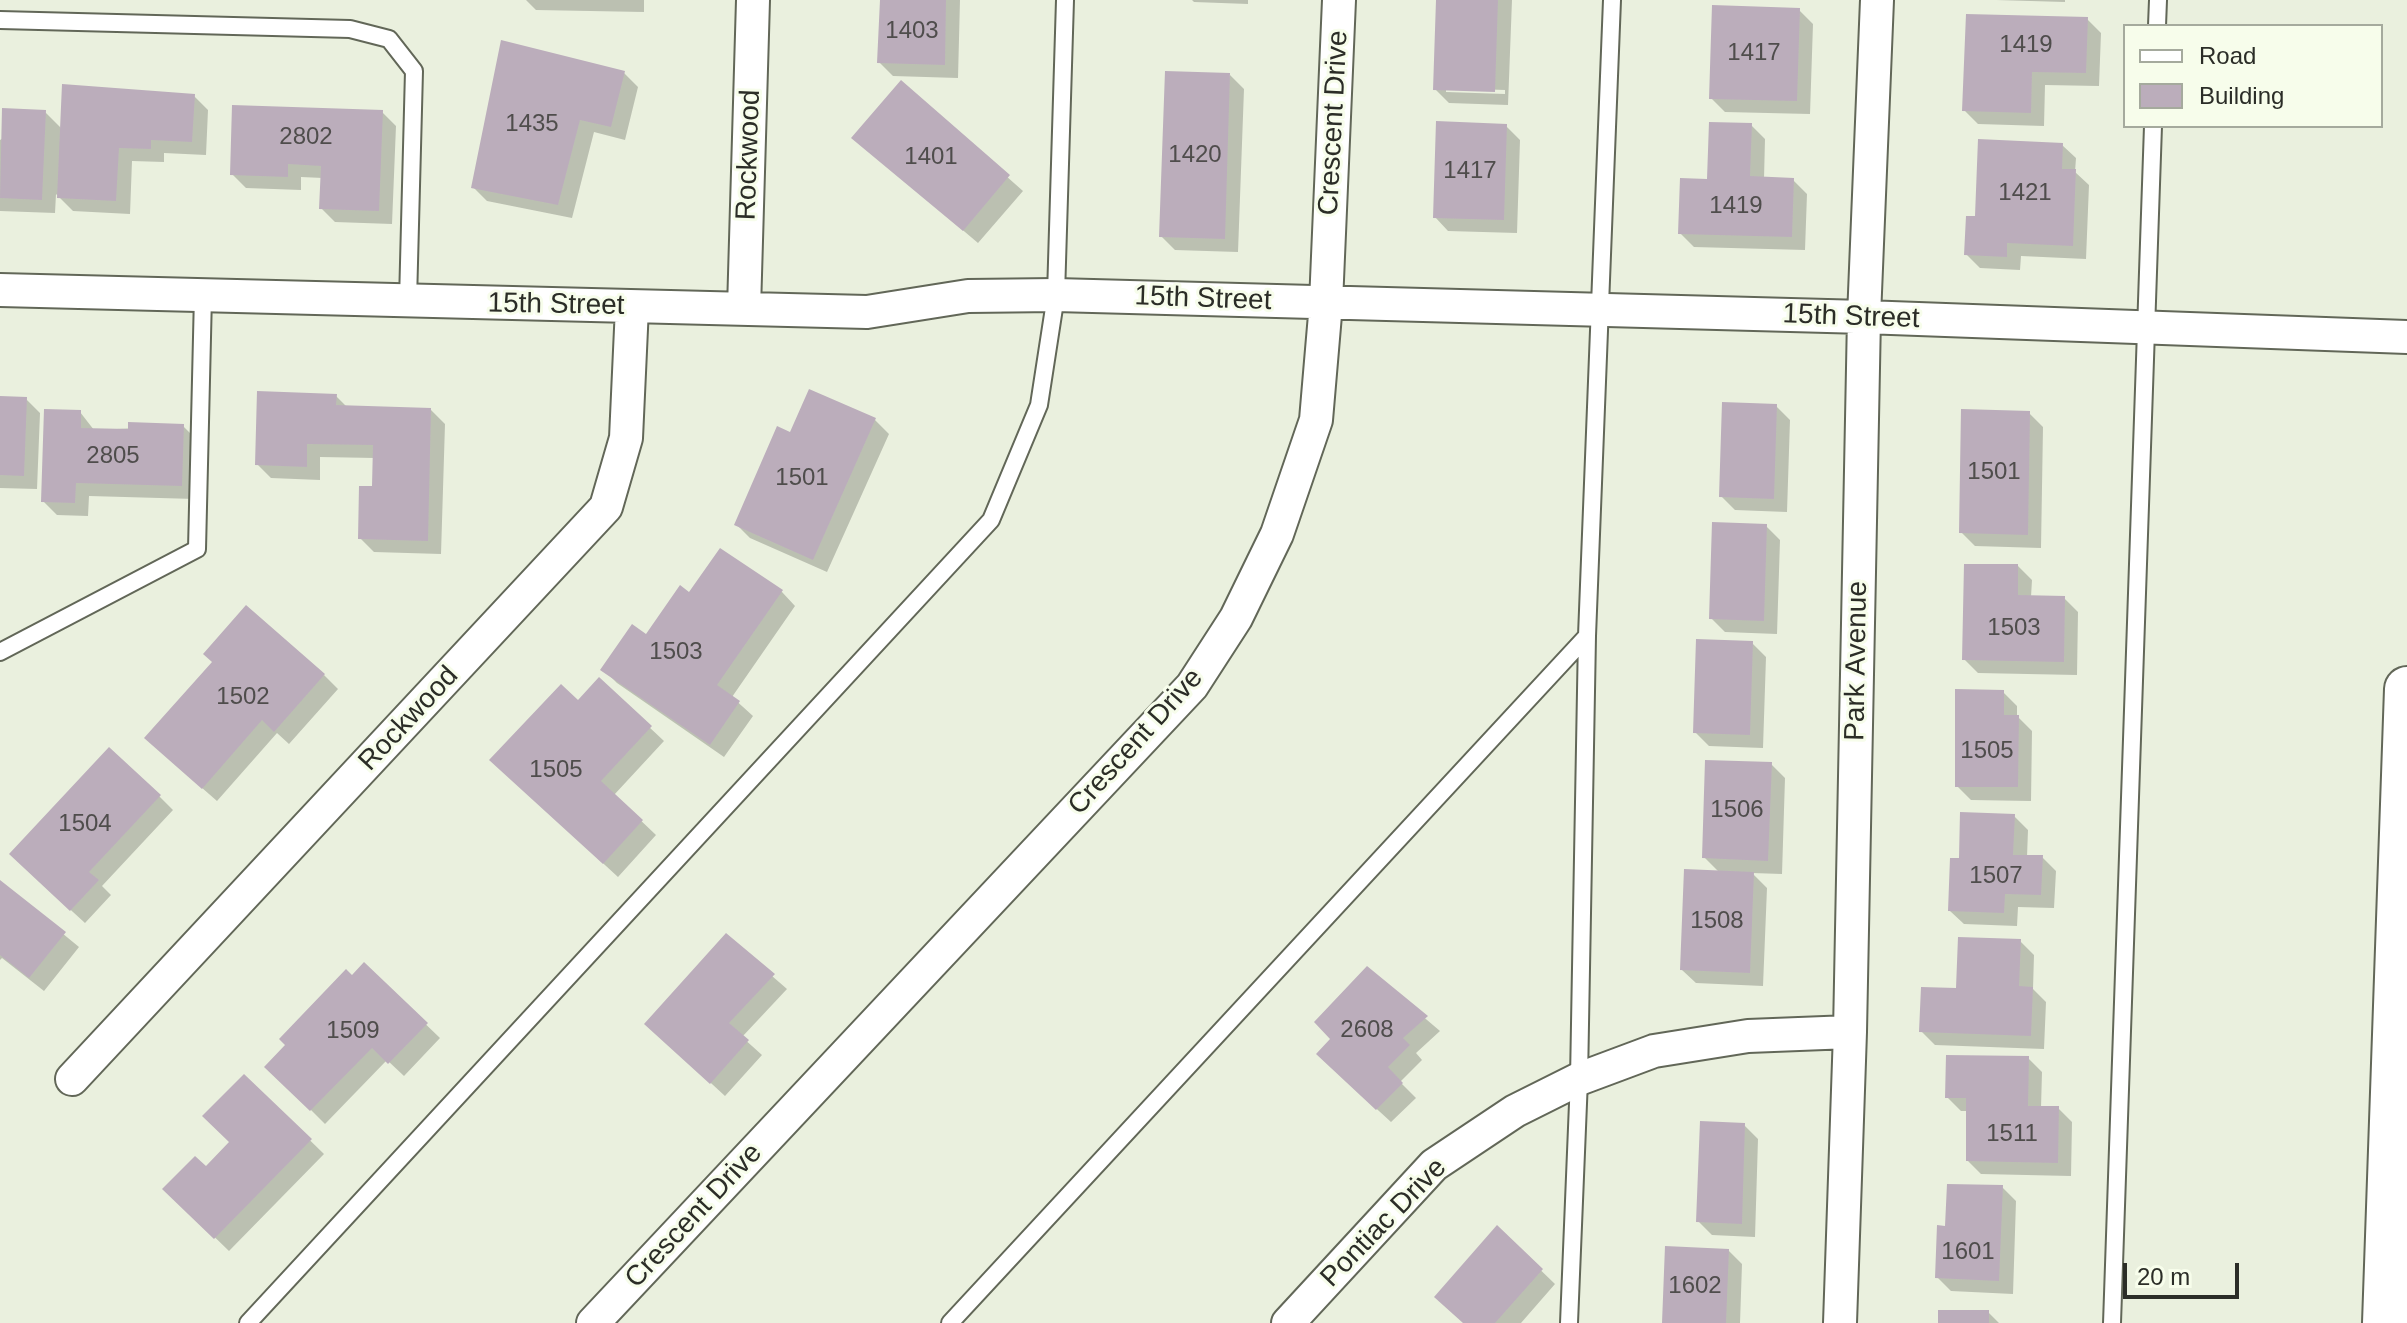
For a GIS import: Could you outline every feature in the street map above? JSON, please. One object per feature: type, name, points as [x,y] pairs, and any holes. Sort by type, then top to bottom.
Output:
[{"type":"street","name":"Rockwood","points":[[744,309],[753,0]]},
{"type":"street","name":"Crescent Drive","points":[[593,1323],[1192,686],[1236,618],[1277,534],[1316,420],[1326,303],[1339,0]]},
{"type":"street","name":"Park Avenue","points":[[1840,1323],[1850,1032],[1864,317],[1877,0]]},
{"type":"street","name":"15th Street","points":[[0,290],[867,312],[968,296],[1056,295],[1864,317],[2407,337]]},
{"type":"street","name":"Rockwood","points":[[72,1079],[606,507],[626,438],[632,307]]},
{"type":"street","points":[[2385,1323],[2407,689]]},
{"type":"street","name":"Pontiac Drive","points":[[1288,1323],[1434,1165],[1515,1111],[1579,1079],[1654,1051],[1748,1036],[1850,1032]]},
{"type":"lane","points":[[248,1323],[991,520],[1039,405],[1056,295],[1065,0]]},
{"type":"lane","points":[[1569,1323],[1579,1079],[1587,636],[1612,0]]},
{"type":"lane","points":[[2157,24],[2158,0]]},
{"type":"lane","points":[[0,20],[350,29],[389,39],[414,71],[408,301]]},
{"type":"lane","points":[[2112,1323],[2153,128]]},
{"type":"lane","points":[[0,652],[197,549],[203,295]]},
{"type":"lane","points":[[950,1323],[1587,636]]},
{"type":"building","points":[[880,0],[946,0],[945,65],[877,63]]},
{"type":"building","points":[[1436,0],[1498,0],[1495,92],[1433,90]]},
{"type":"building","points":[[1712,5],[1800,8],[1797,101],[1709,99]]},
{"type":"building","points":[[1966,14],[2088,17],[2086,73],[2032,72],[2031,113],[1962,111]]},
{"type":"building","points":[[501,40],[625,71],[611,127],[580,120],[558,205],[471,188]]},
{"type":"building","points":[[1165,71],[1230,73],[1225,239],[1159,237]]},
{"type":"building","points":[[901,80],[1010,175],[963,231],[851,138]]},
{"type":"building","points":[[62,84],[195,94],[192,142],[151,140],[151,149],[119,148],[116,201],[57,198]]},
{"type":"building","points":[[232,105],[383,110],[379,211],[319,209],[321,166],[288,164],[288,177],[230,175]]},
{"type":"building","points":[[2,108],[46,110],[42,200],[0,198]]},
{"type":"building","points":[[1436,121],[1507,124],[1504,220],[1433,218]]},
{"type":"building","points":[[1709,122],[1752,123],[1750,176],[1794,178],[1792,237],[1678,234],[1680,178],[1707,179]]},
{"type":"building","points":[[1978,139],[2063,143],[2062,169],[2076,169],[2073,246],[2007,243],[2007,257],[1964,255],[1966,216],[1975,216]]},
{"type":"building","points":[[809,389],[876,418],[813,560],[734,525],[777,426],[790,432]]},
{"type":"building","points":[[257,391],[337,394],[336,405],[431,408],[428,541],[358,539],[359,486],[372,486],[373,445],[307,444],[307,467],[255,465]]},
{"type":"building","points":[[0,396],[27,397],[24,476],[0,475]]},
{"type":"building","points":[[1722,402],[1777,404],[1774,499],[1719,497]]},
{"type":"building","points":[[44,409],[81,410],[81,428],[128,429],[128,422],[184,424],[182,486],[76,483],[75,503],[41,502]]},
{"type":"building","points":[[1961,409],[2030,411],[2028,535],[1959,533]]},
{"type":"building","points":[[1712,522],[1767,524],[1764,621],[1709,619]]},
{"type":"building","points":[[720,548],[783,590],[717,685],[740,701],[710,745],[600,670],[632,624],[646,634],[680,585],[689,592]]},
{"type":"building","points":[[1964,564],[2018,564],[2018,595],[2065,596],[2064,662],[1962,660]]},
{"type":"building","points":[[246,605],[325,674],[274,732],[262,720],[202,789],[144,738],[212,662],[203,654]]},
{"type":"building","points":[[1696,639],[1753,641],[1750,735],[1693,733]]},
{"type":"building","points":[[599,677],[652,726],[601,781],[643,820],[603,864],[489,760],[561,684],[578,700]]},
{"type":"building","points":[[1955,689],[2004,690],[2004,715],[2019,715],[2018,787],[1955,787]]},
{"type":"building","points":[[109,747],[161,795],[89,872],[99,880],[70,911],[9,854]]},
{"type":"building","points":[[1705,760],[1772,762],[1768,861],[1702,858]]},
{"type":"building","points":[[1960,812],[2015,814],[2013,855],[2043,855],[2041,895],[2005,894],[2004,913],[1948,911],[1950,858],[1959,858]]},
{"type":"building","points":[[1684,869],[1754,872],[1750,973],[1680,970]]},
{"type":"building","points":[[0,880],[66,932],[29,978],[0,955]]},
{"type":"building","points":[[726,933],[775,974],[729,1023],[749,1040],[710,1084],[644,1024]]},
{"type":"building","points":[[1958,937],[2021,939],[2019,986],[2033,987],[2031,1036],[1919,1032],[1921,987],[1956,988]]},
{"type":"building","points":[[364,962],[428,1023],[388,1064],[372,1048],[310,1111],[264,1067],[285,1045],[279,1039],[346,969],[352,975]]},
{"type":"building","points":[[1367,966],[1428,1016],[1403,1038],[1410,1045],[1388,1067],[1403,1083],[1376,1110],[1316,1054],[1330,1039],[1314,1022]]},
{"type":"building","points":[[1946,1055],[2029,1056],[2028,1106],[2059,1106],[2058,1163],[1966,1161],[1966,1098],[1945,1098]]},
{"type":"building","points":[[244,1074],[312,1139],[214,1239],[162,1189],[195,1156],[206,1166],[229,1142],[202,1116]]},
{"type":"building","points":[[1700,1121],[1745,1123],[1742,1224],[1696,1222]]},
{"type":"building","points":[[1947,1184],[2003,1185],[1999,1281],[1935,1278],[1937,1225],[1945,1226]]},
{"type":"building","points":[[1497,1225],[1543,1269],[1495,1323],[1463,1323],[1434,1297]]},
{"type":"building","points":[[1665,1246],[1729,1249],[1726,1323],[1662,1323]]},
{"type":"building","points":[[1938,1310],[1989,1310],[1989,1323],[1938,1323]]}]
